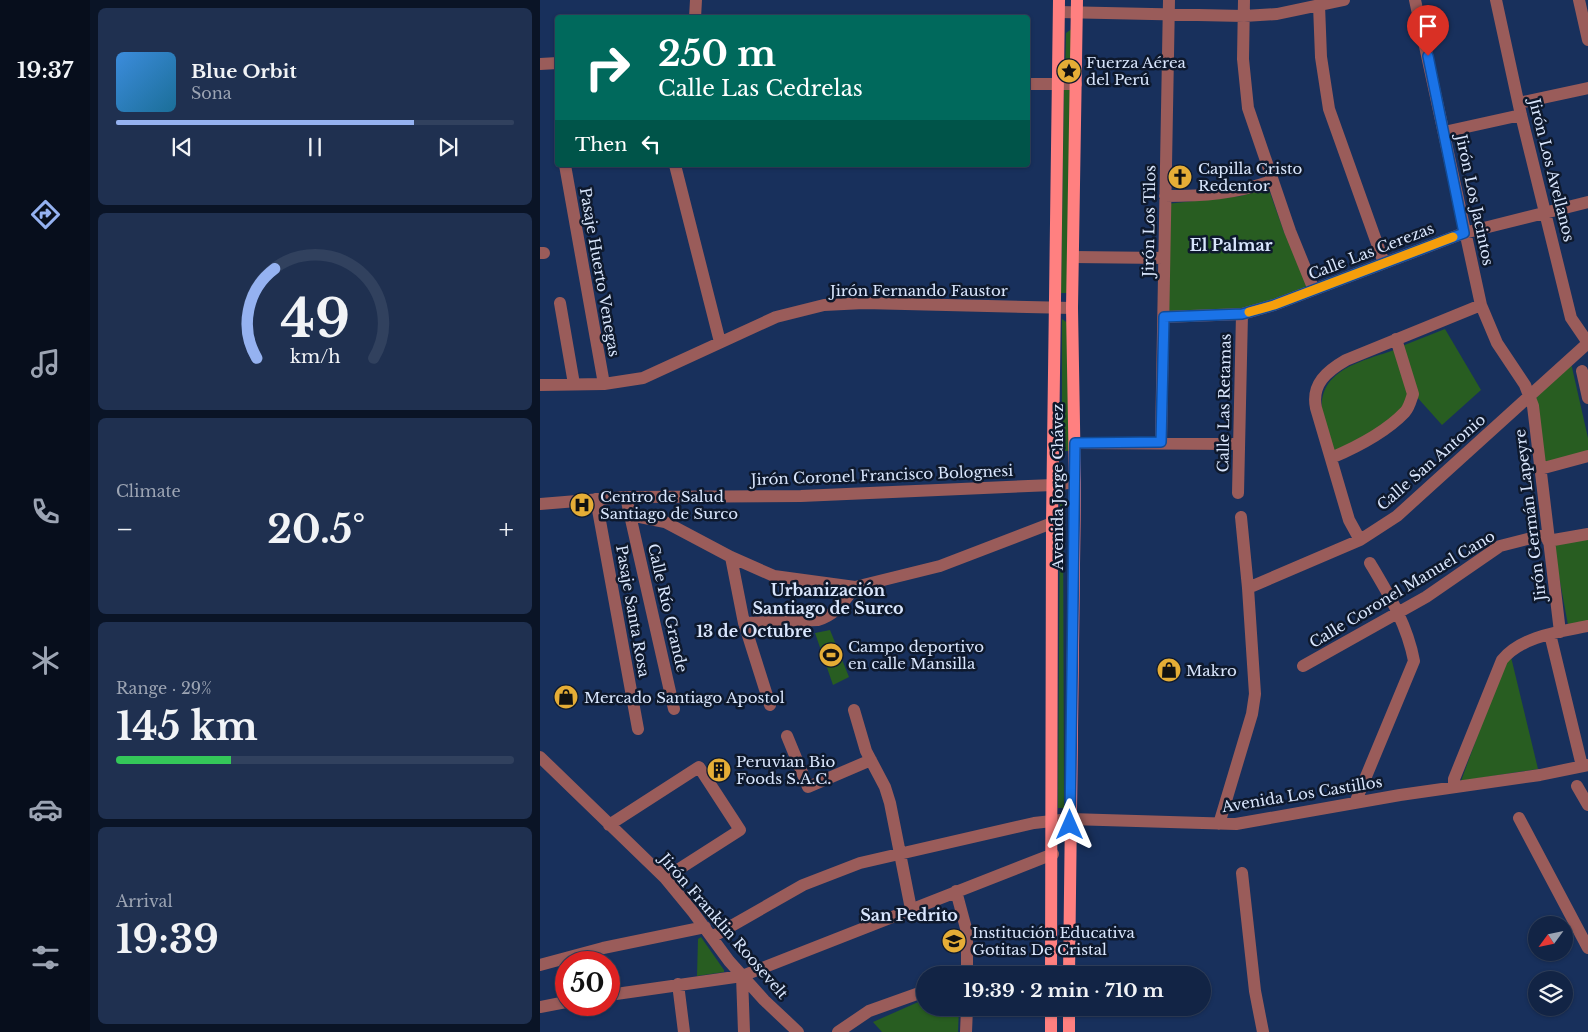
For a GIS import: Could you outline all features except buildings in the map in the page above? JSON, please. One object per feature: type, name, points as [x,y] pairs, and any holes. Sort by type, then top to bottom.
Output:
[{"type":"main road","name":"Avenida Jorge Chávez","points":[[1051,966],[1053,854],[1052,523],[1059,6]]},
{"type":"main road","name":"Avenida Jorge Chávez","points":[[1069,966],[1075,482],[1072,308],[1077,6]]},
{"type":"main road","points":[[1051,1016],[1051,1032]]},
{"type":"main road","points":[[1069,1016],[1069,1032]]},
{"type":"street","points":[[695,15],[696,0]]},
{"type":"street","name":"Jirón Los Tilos","points":[[1161,442],[1169,0]]},
{"type":"street","points":[[1244,0],[1243,59],[1248,108],[1272,181],[1314,290]]},
{"type":"street","points":[[1059,6],[1169,14],[1244,16],[1277,14],[1344,0]]},
{"type":"street","name":"Jirón Los Jacintos","points":[[1415,0],[1481,305],[1497,343],[1530,395]]},
{"type":"street","name":"Jirón Los Avellanos","points":[[1496,0],[1520,109],[1571,318],[1588,343]]},
{"type":"street","points":[[1579,0],[1588,40]]},
{"type":"street","points":[[1319,5],[1321,57],[1329,109],[1384,263]]},
{"type":"street","points":[[540,64],[555,63]]},
{"type":"street","points":[[1030,84],[1076,84]]},
{"type":"street","points":[[1444,132],[1588,88]]},
{"type":"street","name":"Pasaje Huerto Venegas","points":[[565,167],[604,384]]},
{"type":"street","points":[[675,167],[720,342]]},
{"type":"street","points":[[1165,196],[1203,196],[1241,192],[1272,181]]},
{"type":"street","name":"Calle Las Cerezas","points":[[1164,317],[1242,314],[1314,290],[1464,233],[1545,211],[1588,202]]},
{"type":"street","points":[[1073,257],[1164,258]]},
{"type":"street","points":[[560,303],[574,384]]},
{"type":"street","name":"Jirón Fernando Faustor","points":[[540,385],[604,384],[643,378],[776,317],[824,305],[864,303],[1072,308]]},
{"type":"street","points":[[1360,540],[1350,520],[1315,402],[1317,386],[1335,366],[1481,305]]},
{"type":"street","name":"Calle Las Retamas","points":[[1238,493],[1242,314]]},
{"type":"street","points":[[1331,458],[1354,449],[1406,411],[1413,394],[1396,339]]},
{"type":"street","name":"Calle San Antonio","points":[[1248,588],[1360,540],[1397,516],[1588,343]]},
{"type":"street","points":[[1582,371],[1588,398]]},
{"type":"street","name":"Jirón Germán Lapeyre","points":[[1530,395],[1548,538],[1555,633],[1585,766]]},
{"type":"street","points":[[1075,443],[1161,442],[1239,444]]},
{"type":"street","points":[[1540,470],[1588,456]]},
{"type":"street","name":"Jirón Coronel Francisco Bolognesi","points":[[540,504],[626,497],[801,496],[1053,485],[1075,482]]},
{"type":"street","name":"Calle Río Grande","points":[[626,497],[674,709]]},
{"type":"street","name":"Pasaje Santa Rosa","points":[[596,499],[638,729]]},
{"type":"street","points":[[630,515],[665,522],[731,557],[783,578],[855,587],[940,566],[1052,523]]},
{"type":"street","points":[[1219,824],[1252,714],[1254,694],[1248,588],[1241,517]]},
{"type":"street","name":"Calle Coronel Manuel Cano","points":[[1302,666],[1399,612],[1500,546],[1588,534]]},
{"type":"street","points":[[731,557],[744,623],[770,705]]},
{"type":"street","points":[[1356,803],[1414,661],[1410,638],[1399,612],[1370,563]]},
{"type":"street","points":[[744,623],[818,620],[828,617],[836,611],[855,587]]},
{"type":"street","points":[[1454,787],[1454,779],[1502,660],[1515,647],[1555,633],[1588,626]]},
{"type":"street","points":[[854,710],[870,760],[885,787],[890,803],[911,909]]},
{"type":"street","points":[[787,736],[808,787],[870,760]]},
{"type":"street","name":"Jirón Franklin Roosevelt","points":[[540,757],[665,878],[742,976],[798,1032]]},
{"type":"street","name":"Avenida Los Castillos","points":[[540,965],[602,948],[708,932],[803,885],[860,863],[1053,819],[1236,824],[1454,787],[1540,775],[1585,766]]},
{"type":"street","points":[[609,825],[699,767],[740,830],[665,878]]},
{"type":"street","points":[[1577,786],[1588,805]]},
{"type":"street","points":[[1519,818],[1588,948]]},
{"type":"street","points":[[620,993],[742,976],[1053,854]]},
{"type":"street","points":[[1242,873],[1255,991],[1262,1032]]},
{"type":"street","points":[[956,891],[968,932],[967,966]]},
{"type":"street","points":[[742,976],[744,1032]]},
{"type":"street","points":[[678,984],[684,1032]]},
{"type":"street","points":[[838,1032],[869,1011],[916,994]]},
{"type":"street","points":[[540,1006],[555,1004]]},
{"type":"street","points":[[966,1032],[967,1016]]},
{"type":"green space","points":[[1073,28],[1071,78],[1065,78],[1066,33]]},
{"type":"green space","points":[[1064,90],[1070,90],[1067,293],[1061,293]]},
{"type":"green space","points":[[1268,187],[1284,232],[1310,287],[1234,312],[1171,312],[1167,309],[1166,204],[1241,196]]},
{"type":"green space","points":[[1062,319],[1069,324],[1070,451],[1062,451]]},
{"type":"green space","points":[[1445,329],[1481,390],[1442,425],[1416,396],[1402,346]]},
{"type":"green space","points":[[1394,350],[1408,385],[1407,400],[1401,410],[1391,419],[1366,435],[1333,452],[1322,411],[1323,397],[1327,385],[1345,369]]},
{"type":"green space","points":[[1571,363],[1588,438],[1588,452],[1542,467],[1534,400]]},
{"type":"green space","points":[[1060,497],[1063,498],[1064,808],[1058,808]]},
{"type":"green space","points":[[1588,537],[1588,621],[1568,625],[1553,544]]},
{"type":"green space","name":"Campo deportivo en calle Mansilla","points":[[830,630],[849,677],[833,685],[815,633]]},
{"type":"green space","points":[[1511,657],[1538,769],[1461,781],[1503,666]]},
{"type":"green space","points":[[701,937],[724,972],[697,976],[698,939]]},
{"type":"green space","points":[[916,1003],[916,1016],[959,1016],[958,1032],[882,1032],[873,1022]]},
{"type":"slow traffic","points":[[1249,312],[1274,305],[1453,237]]},
{"type":"place","name":"Fuerza Aérea del Perú","points":[[1069,71]]},
{"type":"place","name":"Capilla Cristo Redentor","points":[[1180,177]]},
{"type":"place","name":"Centro de Salud Santiago de Surco","points":[[582,505]]},
{"type":"place","name":"Campo deportivo en calle Mansilla","points":[[831,655]]},
{"type":"place","name":"Makro","points":[[1169,670]]},
{"type":"place","name":"Mercado Santiago Apostol","points":[[566,697]]},
{"type":"place","name":"Peruvian Bio Foods S.A.C.","points":[[719,770]]},
{"type":"place","name":"Institución Educativa Gotitas De Cristal","points":[[954,941]]},
{"type":"district","name":"El Palmar","points":[[1231,245]]},
{"type":"district","name":"Urbanización Santiago de Surco","points":[[828,599]]},
{"type":"district","name":"13 de Octubre","points":[[754,631]]},
{"type":"district","name":"San Pedrito","points":[[909,915]]},
{"type":"route","points":[[1070,825],[1075,443],[1161,442],[1164,317],[1206,317],[1242,314],[1274,305],[1464,233],[1428,56]]}]
